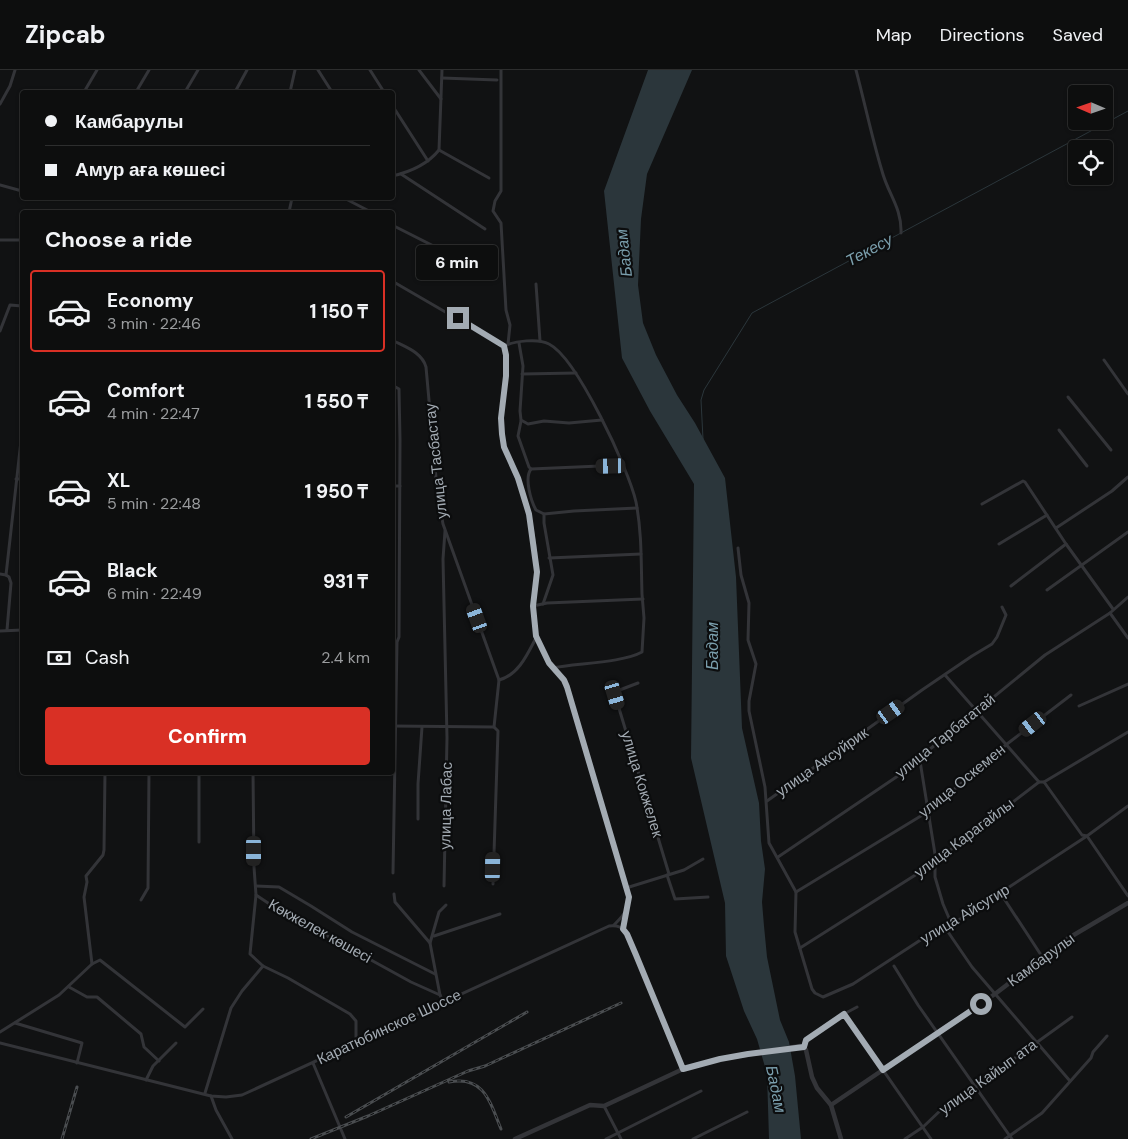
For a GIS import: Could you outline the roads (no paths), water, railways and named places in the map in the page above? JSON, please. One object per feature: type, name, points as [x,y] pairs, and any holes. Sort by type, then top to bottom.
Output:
[{"type":"street","points":[[0,104],[10,86],[14,70]]},
{"type":"street","points":[[85,90],[97,70]]},
{"type":"street","points":[[137,90],[149,70]]},
{"type":"street","points":[[186,90],[198,70]]},
{"type":"street","points":[[236,90],[247,70]]},
{"type":"street","points":[[290,90],[295,70]]},
{"type":"street","points":[[318,70],[331,90]]},
{"type":"street","points":[[370,70],[383,90]]},
{"type":"street","points":[[419,70],[441,100]]},
{"type":"street","points":[[395,175],[409,172],[428,161],[439,150],[442,70]]},
{"type":"street","points":[[501,70],[501,191],[495,201],[493,211],[501,223],[506,310],[510,325],[506,345],[506,376],[501,418],[502,434],[504,447],[518,478],[529,514],[537,572],[533,606],[536,636],[552,668],[564,680],[567,687],[629,897],[623,929]]},
{"type":"street","points":[[856,70],[882,174],[899,210],[902,222],[901,233]]},
{"type":"street","points":[[442,78],[497,80]]},
{"type":"street","points":[[395,110],[428,161]]},
{"type":"street","points":[[439,150],[488,178]]},
{"type":"street","points":[[401,174],[485,229]]},
{"type":"street","points":[[0,185],[20,190]]},
{"type":"street","points":[[348,200],[367,210]]},
{"type":"street","points":[[395,226],[479,269]]},
{"type":"street","points":[[0,240],[20,240]]},
{"type":"street","points":[[395,282],[500,343],[506,345],[540,341],[553,347],[569,362],[576,373],[602,420],[623,465],[635,496],[637,508],[643,599],[642,652],[610,660],[552,668]]},
{"type":"street","points":[[536,284],[540,341]]},
{"type":"street","points":[[0,331],[10,305],[20,306]]},
{"type":"street","name":"улица Тасбастау","points":[[395,342],[424,359],[437,489],[445,529],[499,680],[494,727],[498,731],[493,884]]},
{"type":"street","points":[[519,343],[523,366],[521,420],[518,436],[531,469]]},
{"type":"street","points":[[1104,360],[1128,394]]},
{"type":"street","points":[[522,374],[576,373]]},
{"type":"street","points":[[395,387],[398,389],[400,421],[399,636],[395,705]]},
{"type":"street","points":[[1068,397],[1111,450]]},
{"type":"street","points":[[521,420],[528,424],[544,421],[568,423],[602,420]]},
{"type":"street","points":[[1059,430],[1087,466]]},
{"type":"street","points":[[6,575],[20,448]]},
{"type":"street","points":[[531,469],[623,465]]},
{"type":"street","points":[[531,469],[528,473],[528,478],[534,508],[538,512],[637,508]]},
{"type":"street","points":[[1056,528],[1112,491],[1128,477]]},
{"type":"street","points":[[982,504],[1023,481],[1025,482],[1082,565],[1128,638]]},
{"type":"street","points":[[395,486],[400,486]]},
{"type":"street","points":[[543,604],[553,579],[545,513]]},
{"type":"street","points":[[999,544],[1047,515]]},
{"type":"street","name":"улица Лабас","points":[[444,886],[447,738],[443,559],[445,529]]},
{"type":"street","points":[[1047,590],[1128,532]]},
{"type":"street","points":[[1011,586],[1066,544]]},
{"type":"street","points":[[738,548],[749,603],[748,640],[756,664],[749,700],[749,711],[765,787],[768,843],[796,892],[794,926],[800,948]]},
{"type":"street","points":[[550,558],[641,554]]},
{"type":"street","points":[[0,574],[9,576],[11,583],[7,630]]},
{"type":"street","name":"улица Тарбагатай","points":[[778,858],[920,761],[924,754],[1045,655],[1112,611],[1128,597]]},
{"type":"street","points":[[533,606],[643,599]]},
{"type":"street","name":"улица Аксуйрик","points":[[766,801],[972,656],[992,644],[998,637],[1006,615],[1002,607]]},
{"type":"street","points":[[0,631],[20,630]]},
{"type":"street","points":[[499,680],[513,672],[523,662],[536,636]]},
{"type":"street","points":[[945,675],[1041,782],[1082,835],[1087,836],[1128,896]]},
{"type":"street","name":"улица Кокжелек","points":[[638,683],[616,693],[675,899],[708,897]]},
{"type":"street","points":[[1079,706],[1128,684]]},
{"type":"street","name":"улица Оскемен","points":[[796,892],[928,812],[1007,744],[1071,695]]},
{"type":"street","points":[[395,726],[494,727]]},
{"type":"street","points":[[418,820],[418,784],[422,727]]},
{"type":"street","name":"улица Карагайлы","points":[[800,948],[934,862],[1041,782],[1128,732]]},
{"type":"street","points":[[393,873],[395,746]]},
{"type":"street","points":[[920,761],[934,854],[935,877],[950,926],[946,929],[972,968],[1070,1081]]},
{"type":"street","points":[[92,964],[84,897],[87,882],[86,876],[103,855],[104,850],[105,775]]},
{"type":"street","points":[[141,900],[148,888],[149,775]]},
{"type":"street","points":[[198,842],[199,775]]},
{"type":"street","name":"Көкжелек көшесі","points":[[254,775],[254,867],[256,895],[270,905],[411,982],[440,994]]},
{"type":"street","name":"улица Айсугир","points":[[800,948],[812,989],[823,997],[853,984],[942,926],[950,926],[1001,894],[1128,806]]},
{"type":"street","points":[[626,888],[684,870],[704,859]]},
{"type":"street","points":[[256,886],[279,887],[352,932],[436,974]]},
{"type":"street","points":[[394,894],[395,902],[430,943],[440,994],[444,1001]]},
{"type":"street","points":[[1001,894],[1043,958]]},
{"type":"street","points":[[256,895],[250,954],[263,966],[288,978],[340,1010],[350,1014],[356,1021],[356,1042]]},
{"type":"street","name":"Камбарулы","points":[[831,1105],[995,994],[1067,940],[1128,903]]},
{"type":"street","points":[[430,943],[439,912],[446,905]]},
{"type":"street","points":[[625,913],[614,925],[623,929],[627,934],[683,1069]]},
{"type":"street","points":[[433,936],[500,914]]},
{"type":"street","name":"Каратюбинское Шоссе","points":[[0,1043],[211,1096],[242,1095],[444,1001],[614,925]]},
{"type":"street","points":[[0,1032],[59,995],[98,960],[102,960],[185,1027],[203,1009]]},
{"type":"street","points":[[205,1093],[231,1008],[242,991],[263,966]]},
{"type":"street","points":[[894,966],[918,1005],[1010,1137]]},
{"type":"street","points":[[69,986],[88,997],[97,997],[141,1034],[144,1047],[158,1061]]},
{"type":"street","points":[[841,1139],[831,1105],[814,1083],[804,1047],[806,1040],[857,1007]]},
{"type":"street","points":[[844,1014],[931,1139]]},
{"type":"street","name":"улица Кайып ата","points":[[905,1139],[923,1127],[943,1108],[1072,1017]]},
{"type":"street","points":[[14,1023],[82,1043],[77,1063]]},
{"type":"street","points":[[1005,1139],[1042,1113],[1107,1036]]},
{"type":"street","points":[[146,1080],[153,1066],[176,1043]]},
{"type":"street","points":[[515,1139],[590,1105],[604,1106],[683,1069],[720,1059],[793,1047],[804,1047]]},
{"type":"street","points":[[313,1063],[345,1139]]},
{"type":"street","points":[[606,1139],[701,1091]]},
{"type":"street","points":[[211,1096],[216,1110],[232,1139]]},
{"type":"street","points":[[604,1106],[621,1139]]},
{"type":"street","points":[[693,1139],[747,1112]]},
{"type":"water","name":"Бадам","points":[[648,70],[692,70],[647,174],[641,219],[638,285],[643,323],[656,355],[725,478],[736,577],[742,728],[759,803],[765,869],[762,902],[767,957],[780,1020],[789,1042],[795,1076],[801,1139],[769,1139],[767,1074],[757,1039],[744,1011],[726,956],[725,903],[691,758],[694,484],[650,411],[622,358],[604,191]]},
{"type":"waterway","name":"Текесу","points":[[703,439],[701,400],[704,390],[752,313],[1128,111]]},
{"type":"railway","points":[[311,1139],[368,1116],[468,1071],[485,1066],[621,1003]]},
{"type":"railway","points":[[346,1117],[527,1012]]},
{"type":"railway","points":[[449,1082],[461,1081],[478,1087],[489,1100],[501,1129]]},
{"type":"railway","points":[[62,1139],[77,1087]]}]
